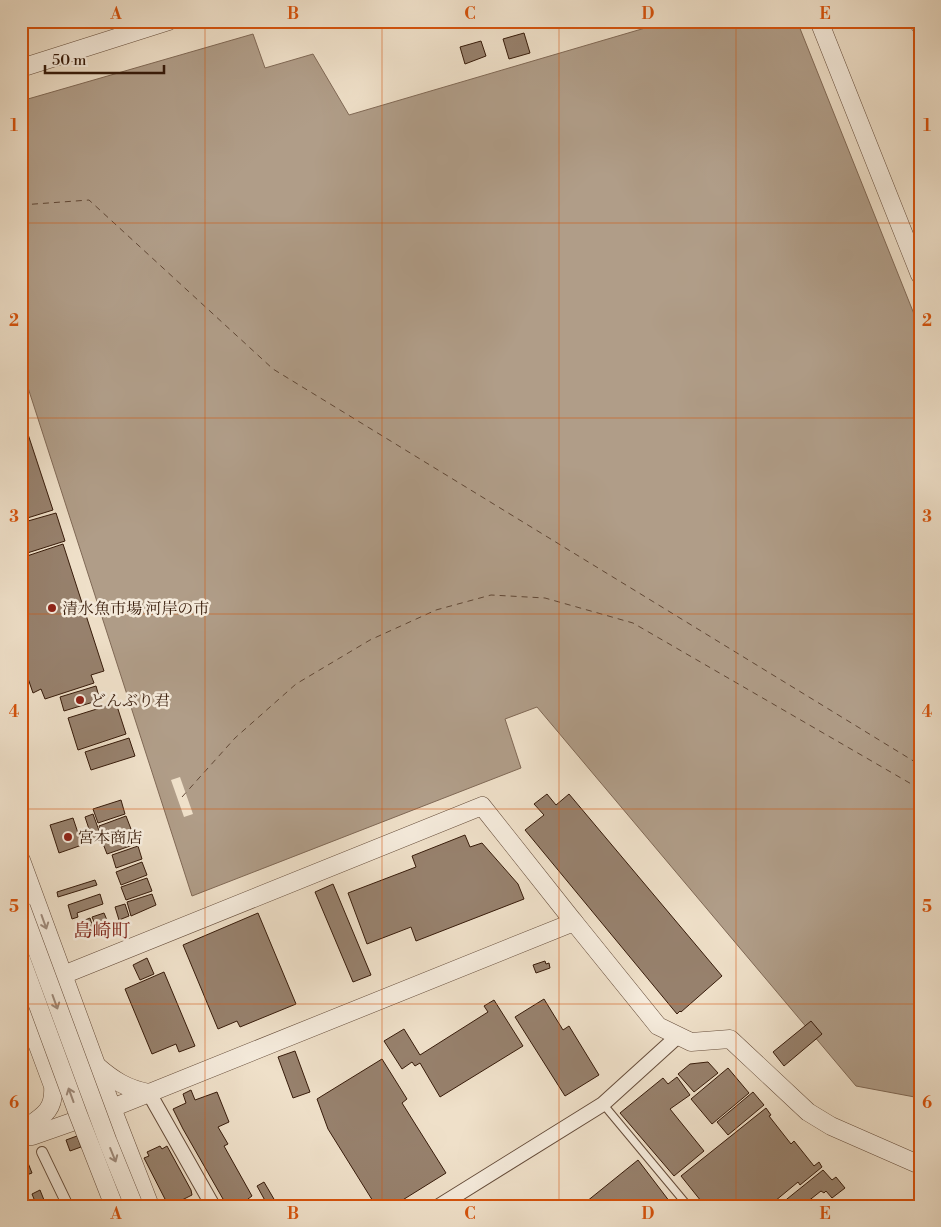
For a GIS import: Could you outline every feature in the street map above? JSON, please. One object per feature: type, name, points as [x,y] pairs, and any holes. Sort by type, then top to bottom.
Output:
[{"type":"street","points":[[21,68],[169,21]]},
{"type":"street","points":[[819,21],[920,275]]},
{"type":"street","points":[[918,21],[920,25]]},
{"type":"street","points":[[21,995],[63,975],[482,806],[658,1026],[691,1042],[730,1040],[808,1112],[831,1126],[920,1165]]},
{"type":"street","points":[[21,860],[150,1206]]},
{"type":"street","points":[[21,907],[105,1134],[134,1206]]},
{"type":"street","points":[[21,1137],[32,1136],[112,1108],[574,922]]},
{"type":"street","points":[[21,959],[114,1206]]},
{"type":"street","points":[[21,1000],[53,1086],[54,1100],[50,1108],[21,1131]]},
{"type":"street","points":[[439,1206],[603,1104],[678,1036]]},
{"type":"street","points":[[96,1065],[122,1085],[149,1093],[213,1206]]},
{"type":"street","points":[[42,1152],[68,1206]]},
{"type":"lane","points":[[603,1104],[688,1206]]},
{"type":"shaded area","points":[[669,21],[797,21],[920,329],[920,1098],[856,1086],[537,707],[505,719],[521,768],[192,896],[21,366],[21,101],[253,34],[265,68],[313,54],[349,115]]},
{"type":"pier","points":[[180,777],[193,814],[184,817],[171,780]]},
{"type":"building","points":[[524,33],[530,53],[509,59],[503,39]]},
{"type":"building","points":[[481,41],[486,56],[465,64],[460,47]]},
{"type":"building","points":[[21,413],[53,510],[21,520]]},
{"type":"building","points":[[56,513],[65,541],[21,555],[21,523]]},
{"type":"building","name":"清水魚市場 河岸の市","points":[[63,544],[104,671],[91,675],[94,683],[45,699],[41,689],[33,693],[21,658],[21,558]]},
{"type":"building","points":[[96,686],[100,700],[64,711],[60,697]]},
{"type":"building","points":[[116,703],[126,734],[78,750],[68,718]]},
{"type":"building","points":[[129,738],[135,756],[91,770],[85,752]]},
{"type":"building","points":[[547,794],[556,805],[569,794],[722,976],[681,1012],[677,1014],[525,830],[544,815],[534,804]]},
{"type":"building","points":[[121,800],[125,814],[98,823],[93,809]]},
{"type":"building","points":[[93,814],[102,839],[93,841],[85,817]]},
{"type":"building","points":[[126,816],[131,829],[103,839],[99,826]]},
{"type":"building","points":[[73,818],[82,845],[59,853],[50,825]]},
{"type":"building","points":[[132,831],[136,844],[107,854],[102,841]]},
{"type":"building","points":[[465,835],[470,847],[482,843],[518,884],[524,899],[416,941],[411,927],[367,944],[348,893],[416,867],[412,856]]},
{"type":"building","points":[[138,846],[142,859],[116,868],[112,855]]},
{"type":"building","points":[[142,862],[147,875],[121,885],[116,872]]},
{"type":"building","points":[[147,878],[152,891],[126,900],[121,887]]},
{"type":"building","points":[[95,880],[97,885],[58,897],[57,892]]},
{"type":"building","points":[[333,884],[371,975],[353,982],[315,892]]},
{"type":"building","points":[[100,894],[103,904],[77,913],[78,917],[72,919],[68,905]]},
{"type":"building","points":[[152,894],[156,905],[131,916],[127,902]]},
{"type":"building","points":[[125,904],[129,916],[119,920],[115,907]]},
{"type":"building","points":[[104,913],[109,925],[97,929],[92,917]]},
{"type":"building","points":[[258,913],[296,1004],[240,1027],[237,1021],[218,1029],[183,945]]},
{"type":"building","points":[[90,918],[94,931],[89,933],[85,920]]},
{"type":"building","points":[[147,958],[154,974],[140,980],[133,965]]},
{"type":"building","points":[[545,961],[546,964],[549,963],[550,968],[536,973],[533,965]]},
{"type":"building","points":[[164,972],[195,1046],[179,1052],[176,1044],[152,1054],[125,989]]},
{"type":"building","points":[[544,999],[563,1030],[569,1026],[599,1075],[565,1096],[515,1017]]},
{"type":"building","points":[[494,1000],[523,1046],[440,1097],[420,1063],[415,1066],[412,1062],[402,1069],[384,1041],[404,1029],[420,1055],[488,1012],[484,1006]]},
{"type":"building","points":[[811,1021],[822,1034],[784,1066],[773,1052]]},
{"type":"building","points":[[295,1051],[310,1092],[293,1098],[278,1057]]},
{"type":"building","points":[[382,1059],[407,1099],[402,1103],[446,1173],[393,1206],[376,1206],[328,1129],[317,1099]]},
{"type":"building","points":[[708,1062],[718,1073],[694,1092],[678,1074],[690,1064]]},
{"type":"building","points":[[728,1068],[749,1093],[712,1124],[691,1099]]},
{"type":"building","points":[[677,1077],[690,1095],[670,1109],[704,1151],[674,1176],[620,1113],[663,1078],[668,1084]]},
{"type":"building","points":[[191,1090],[195,1100],[217,1092],[229,1122],[218,1127],[228,1144],[224,1146],[252,1196],[248,1199],[251,1205],[254,1204],[255,1206],[227,1206],[183,1129],[173,1109],[186,1103],[183,1094]]},
{"type":"building","points":[[753,1092],[764,1105],[728,1135],[717,1122]]},
{"type":"building","points":[[766,1108],[771,1115],[769,1116],[791,1144],[794,1141],[814,1166],[819,1162],[822,1167],[800,1185],[798,1182],[769,1206],[705,1206],[681,1176]]},
{"type":"building","points":[[77,1136],[81,1147],[70,1151],[66,1140]]},
{"type":"building","points":[[160,1146],[162,1149],[167,1146],[191,1190],[192,1195],[174,1204],[172,1201],[167,1203],[144,1158],[149,1156],[147,1152]]},
{"type":"building","points":[[26,1158],[32,1173],[24,1176],[21,1170],[21,1160]]},
{"type":"building","points":[[638,1160],[673,1206],[581,1206]]},
{"type":"building","points":[[823,1170],[832,1180],[836,1177],[845,1188],[832,1198],[826,1191],[824,1193],[821,1191],[802,1206],[784,1206],[782,1203]]},
{"type":"building","points":[[264,1182],[278,1206],[268,1206],[257,1186]]},
{"type":"building","points":[[40,1190],[44,1200],[36,1204],[32,1194]]},
{"type":"ferry route","points":[[21,205],[89,200],[273,369],[920,765]]},
{"type":"ferry route","points":[[182,797],[235,738],[296,684],[370,640],[436,610],[491,595],[545,598],[633,623],[920,789]]},
{"type":"place","name":"清水魚市場 河岸の市","points":[[52,608]]},
{"type":"place","name":"どんぶり君","points":[[80,700]]},
{"type":"place","name":"宮本商店","points":[[68,837]]},
{"type":"district","name":"島崎町","points":[[102,930]]}]
